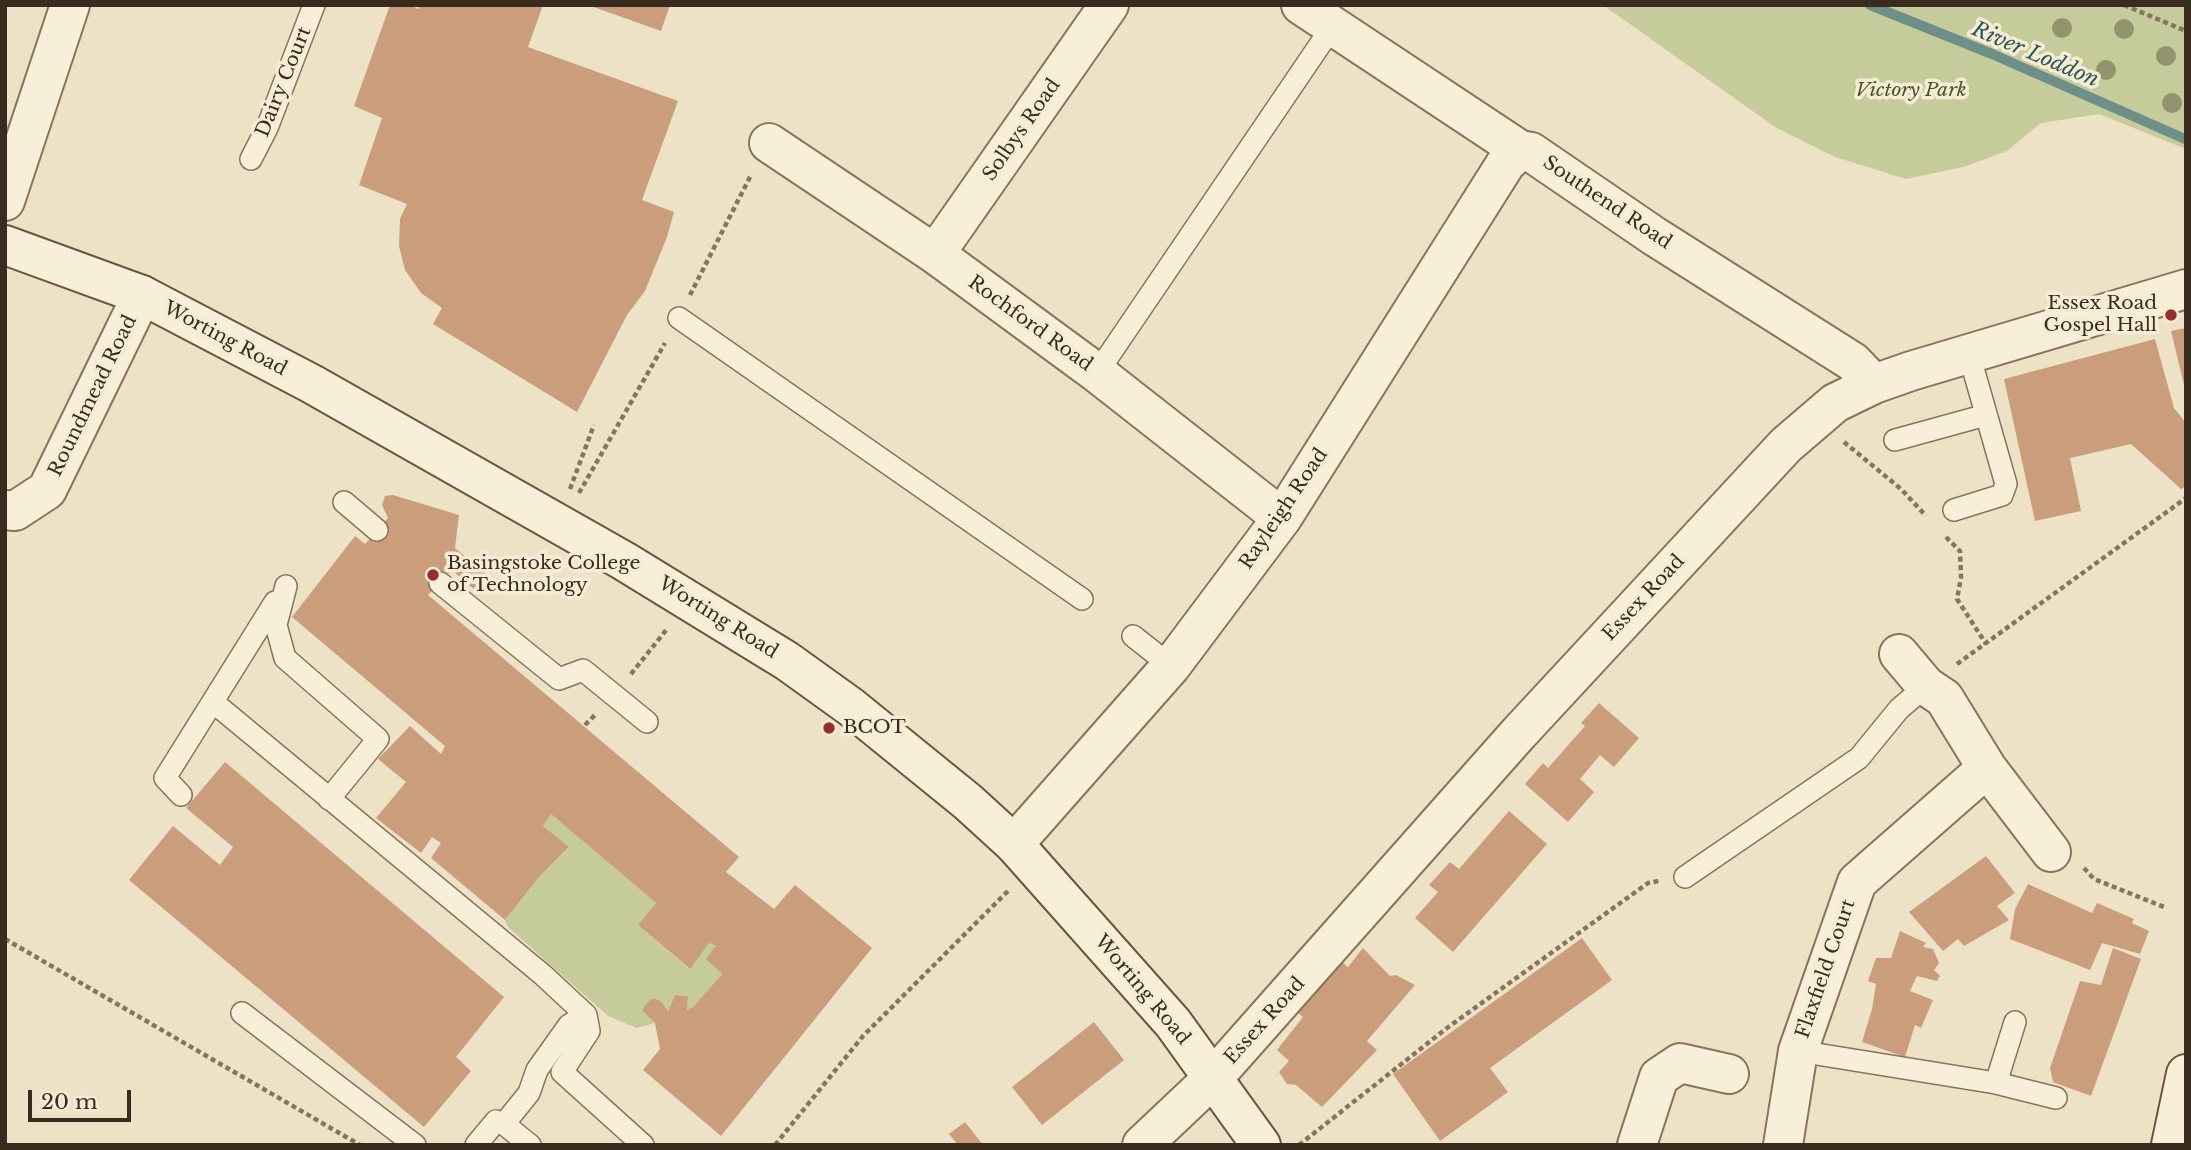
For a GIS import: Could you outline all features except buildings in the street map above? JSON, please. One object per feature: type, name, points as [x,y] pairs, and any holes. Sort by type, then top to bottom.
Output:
[{"type":"street","points":[[5,201],[70,5]]},
{"type":"street","name":"Solbys Road","points":[[934,254],[1109,5]]},
{"type":"street","name":"Southend Road","points":[[1301,5],[1520,150],[1531,152],[1654,236],[1853,362],[1874,384]]},
{"type":"street","name":"Rochford Road","points":[[769,143],[934,254],[1097,373],[1282,518]]},
{"type":"street","name":"Rayleigh Road","points":[[1014,844],[1171,666],[1282,518],[1506,163],[1520,150]]},
{"type":"street","name":"Worting Road","points":[[5,244],[142,295],[312,384],[521,502],[787,661],[861,715],[1014,844],[1153,998],[1214,1077],[1261,1145]]},
{"type":"street","name":"Essex Road","points":[[1142,1145],[1214,1077],[1518,734],[1786,445],[1835,403],[1874,384],[2186,289]]},
{"type":"street","name":"Roundmead Road","points":[[5,510],[15,511],[47,489],[142,295]]},
{"type":"street","points":[[1899,654],[1941,676],[1944,698],[1987,768],[2051,852]]},
{"type":"street","name":"Flaxfield Court","points":[[1783,1145],[1798,1051],[1857,882],[1987,768]]},
{"type":"street","points":[[1637,1145],[1659,1077],[1680,1063],[1729,1074]]},
{"type":"street","points":[[2171,1145],[2186,1074]]},
{"type":"lane","name":"Dairy Court","points":[[251,159],[267,128],[314,5]]},
{"type":"lane","points":[[1097,373],[1332,27]]},
{"type":"lane","points":[[679,318],[1082,599]]},
{"type":"lane","points":[[1954,510],[2001,495],[2006,484],[1969,354]]},
{"type":"lane","points":[[1895,440],[1986,415]]},
{"type":"lane","points":[[344,502],[377,530]]},
{"type":"lane","points":[[440,583],[559,679],[583,670],[647,722]]},
{"type":"lane","points":[[181,795],[166,778],[286,586],[276,625],[285,658],[378,739],[329,799]]},
{"type":"lane","points":[[1133,636],[1171,666]]},
{"type":"lane","points":[[1685,877],[1859,758],[1899,709],[1941,676]]},
{"type":"lane","points":[[213,702],[543,975],[586,1015],[589,1031],[562,1072],[643,1145]]},
{"type":"lane","points":[[242,1013],[415,1145]]},
{"type":"lane","points":[[505,1124],[528,1093],[537,1070],[569,1025],[586,1015]]},
{"type":"lane","points":[[1996,1083],[2015,1022]]},
{"type":"lane","points":[[1798,1051],[1996,1083],[2056,1098]]},
{"type":"lane","points":[[476,1145],[496,1121],[505,1124],[530,1145]]},
{"type":"path","points":[[2124,5],[2186,32]]},
{"type":"path","points":[[578,496],[679,318],[726,222],[769,143]]},
{"type":"path","points":[[1817,418],[1901,489],[1934,525]]},
{"type":"path","points":[[562,501],[570,490],[594,425]]},
{"type":"path","points":[[1941,676],[2186,498]]},
{"type":"path","points":[[1943,533],[1960,551],[1961,578],[1957,599],[1986,644]]},
{"type":"path","points":[[630,676],[670,626]]},
{"type":"path","points":[[2051,852],[2079,862],[2094,879],[2164,907]]},
{"type":"path","points":[[1299,1145],[1447,1028],[1648,883],[1685,877]]},
{"type":"path","points":[[775,1145],[863,1036],[1010,890]]},
{"type":"path","points":[[5,939],[360,1145]]},
{"type":"green space","name":"Victory Park","points":[[1603,5],[2186,5],[2186,149],[2099,114],[2041,123],[2007,151],[1963,167],[1906,179],[1835,157],[1775,127]]},
{"type":"green space","points":[[551,814],[656,903],[638,925],[689,969],[709,943],[716,946],[707,959],[722,974],[693,1007],[687,1010],[688,996],[675,995],[668,1011],[661,1001],[653,998],[642,1011],[655,1023],[637,1028],[608,1016],[508,927],[505,920],[539,877],[569,848],[543,826]]},
{"type":"waterway","name":"River Loddon","points":[[1870,5],[1992,54],[2185,139]]},
{"type":"place","name":"Essex Road Gospel Hall","points":[[2171,315]]},
{"type":"place","name":"Basingstoke College of Technology","points":[[433,575]]},
{"type":"place","name":"BCOT","points":[[829,728]]}]
